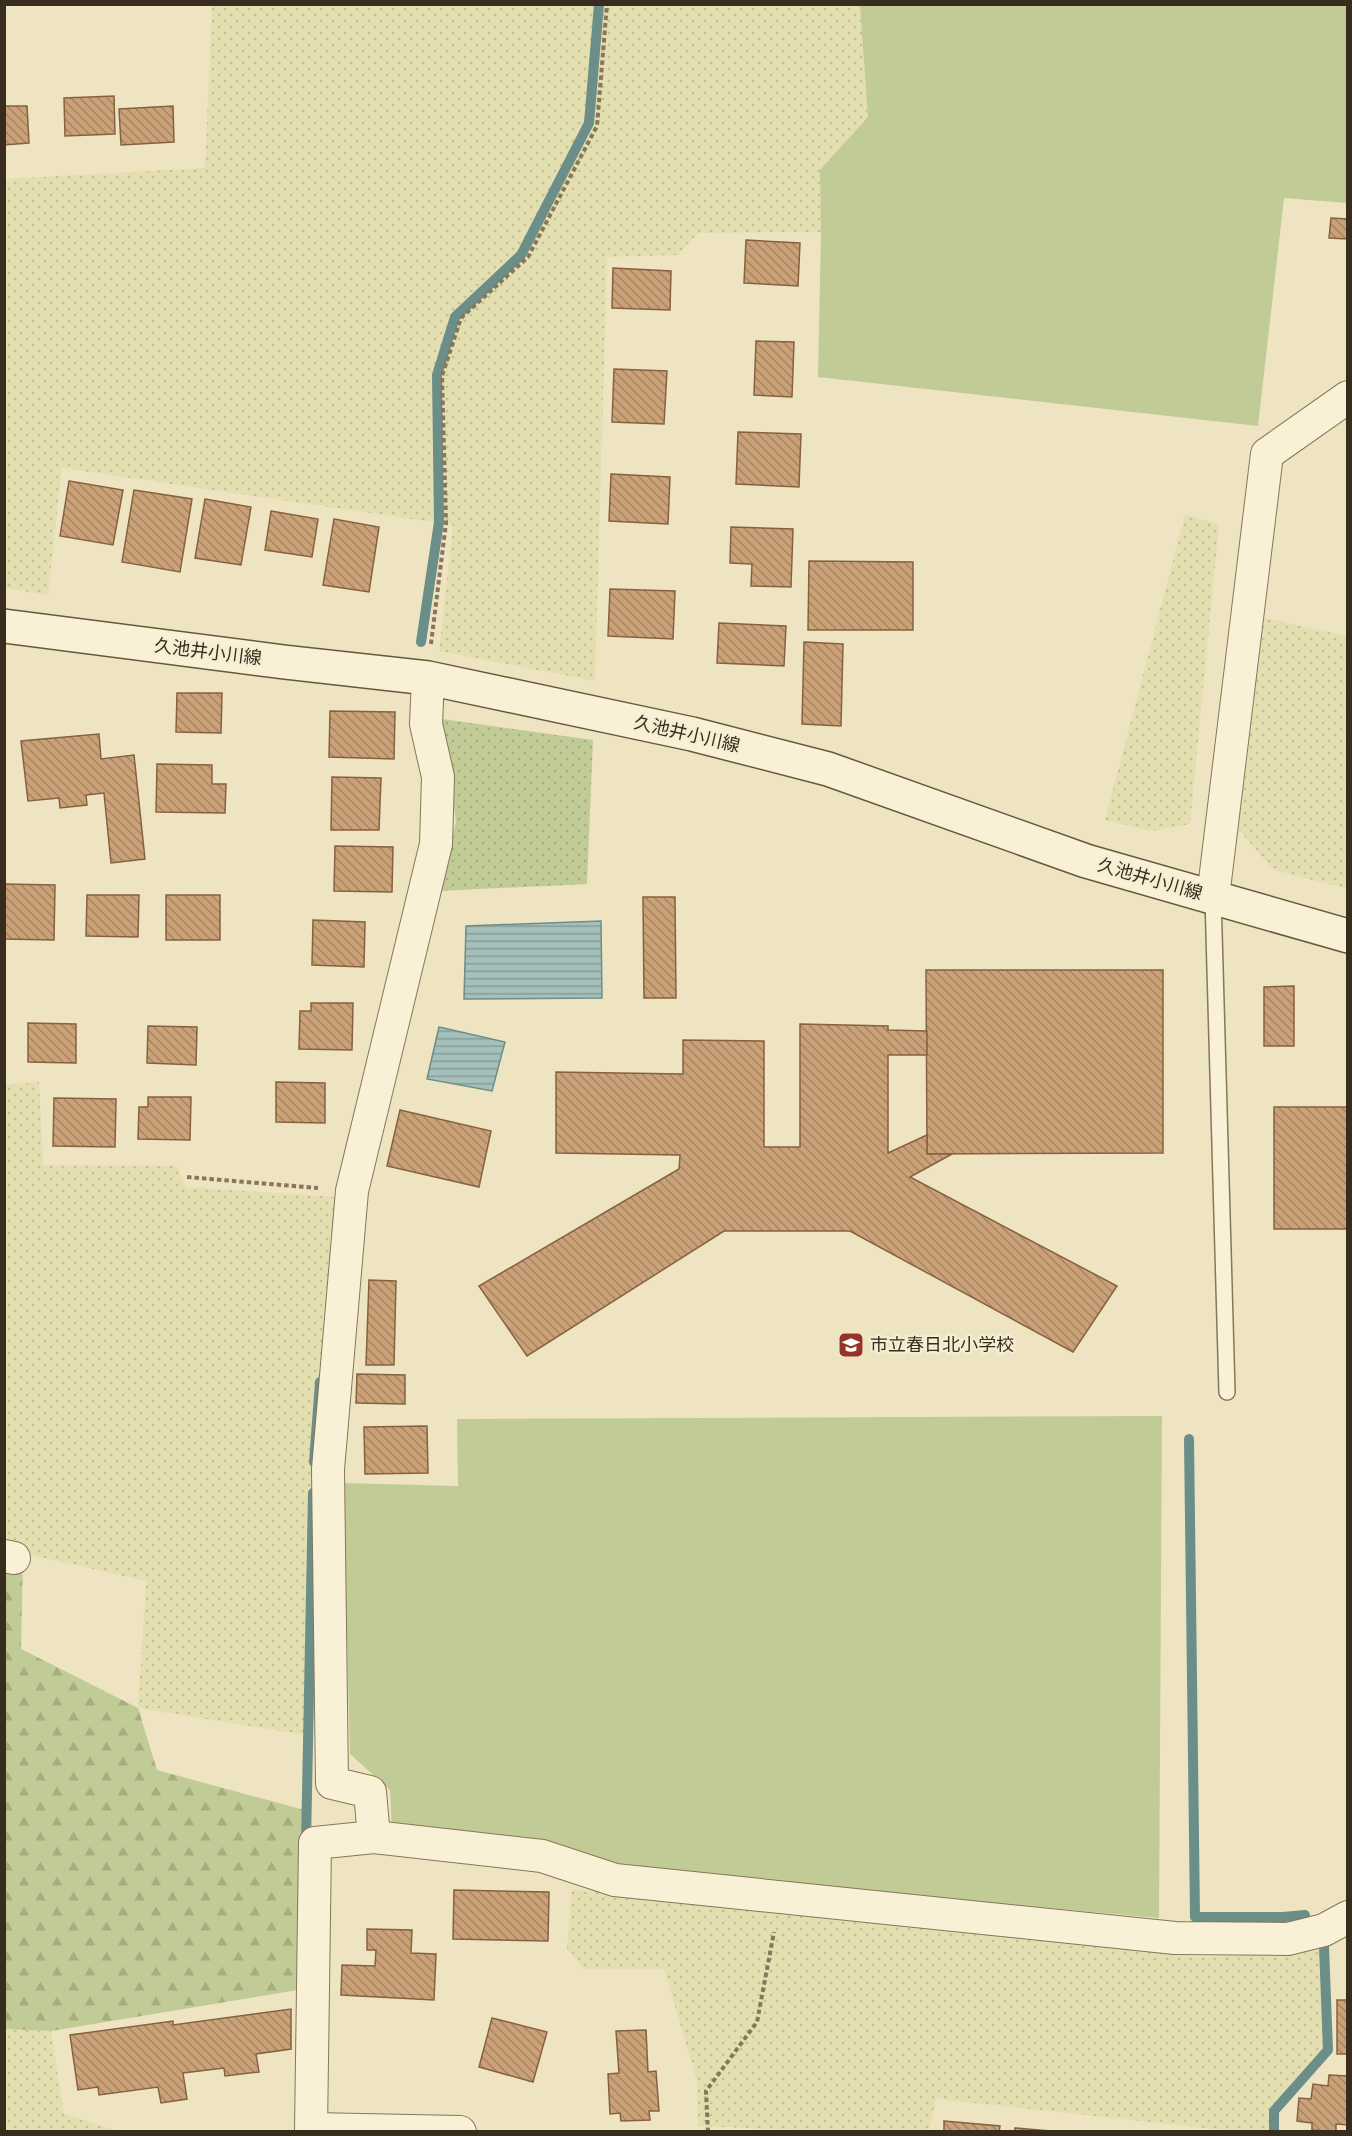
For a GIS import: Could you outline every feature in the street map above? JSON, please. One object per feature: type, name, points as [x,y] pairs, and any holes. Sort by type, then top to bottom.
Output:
[{"type":"street","points":[[1213,897],[1267,454],[1347,397]]},
{"type":"street","name":"久池井小川線","points":[[4,626],[428,678],[681,731],[828,769],[1086,861],[1347,936]]},
{"type":"street","points":[[374,1837],[370,1792],[333,1782],[328,1469],[352,1191],[436,844],[438,777],[426,724],[428,678]]},
{"type":"street","points":[[460,2132],[312,2130],[315,1843],[374,1837],[542,1856],[615,1880],[1175,1938],[1288,1940],[1324,1930],[1347,1917]]},
{"type":"lane","points":[[1213,897],[1227,1392]]},
{"type":"path","points":[[428,678],[446,523],[442,376],[461,318],[528,257],[597,126],[607,4]]},
{"type":"path","points":[[187,1176],[328,1189]]},
{"type":"path","points":[[708,2132],[706,2091],[758,2022],[780,1897]]},
{"type":"shaded area","points":[[212,5],[860,5],[868,117],[820,170],[821,232],[699,233],[677,255],[607,257],[595,681],[439,651],[453,525],[62,468],[48,595],[5,588],[4,179],[205,168]]},
{"type":"shaded area","points":[[1185,515],[1219,524],[1190,824],[1153,831],[1105,820]]},
{"type":"shaded area","points":[[1264,618],[1347,636],[1347,889],[1274,870],[1238,829]]},
{"type":"shaded area","points":[[39,1082],[43,1165],[177,1166],[185,1187],[337,1197],[314,1443],[307,1735],[138,1708],[146,1581],[5,1549],[4,1085]]},
{"type":"shaded area","points":[[572,1889],[1195,1957],[1303,1953],[1324,1947],[1328,2050],[1274,2111],[1274,2131],[1233,2131],[936,2099],[929,2131],[822,2131],[698,2126],[697,2081],[664,1969],[584,1969],[567,1949]]},
{"type":"shaded area","points":[[5,2029],[51,2031],[64,2114],[118,2131],[5,2132]]},
{"type":"green space","points":[[860,5],[1347,5],[1347,203],[1284,198],[1258,426],[818,377],[820,170],[868,117]]},
{"type":"green space","points":[[442,719],[593,740],[587,884],[438,891],[456,822]]},
{"type":"green space","points":[[1162,1416],[1159,1918],[633,1870],[554,1843],[392,1829],[390,1790],[350,1754],[343,1483],[458,1486],[457,1419]]},
{"type":"green space","points":[[5,1549],[23,1553],[21,1649],[138,1708],[157,1770],[308,1811],[298,1990],[51,2031],[5,2029]]},
{"type":"water","points":[[601,921],[602,998],[464,999],[466,926]]},
{"type":"water","points":[[439,1027],[505,1042],[492,1091],[427,1079]]},
{"type":"building","points":[[114,96],[115,134],[65,136],[64,98]]},
{"type":"building","points":[[4,106],[27,106],[29,143],[4,145]]},
{"type":"building","points":[[173,106],[174,142],[121,145],[119,109]]},
{"type":"building","points":[[1331,218],[1348,219],[1348,239],[1329,238]]},
{"type":"building","points":[[746,240],[800,243],[798,286],[744,283]]},
{"type":"building","points":[[613,268],[671,271],[670,310],[612,308]]},
{"type":"building","points":[[756,341],[794,342],[792,397],[754,395]]},
{"type":"building","points":[[614,369],[667,371],[664,424],[612,422]]},
{"type":"building","points":[[738,432],[801,434],[799,487],[736,484]]},
{"type":"building","points":[[611,474],[670,477],[668,524],[609,521]]},
{"type":"building","points":[[69,481],[123,490],[113,545],[60,536]]},
{"type":"building","points":[[134,490],[192,499],[180,572],[122,562]]},
{"type":"building","points":[[205,499],[251,507],[241,565],[195,558]]},
{"type":"building","points":[[271,511],[318,519],[312,557],[265,550]]},
{"type":"building","points":[[334,519],[379,527],[369,592],[323,585]]},
{"type":"building","points":[[731,527],[793,529],[791,587],[751,586],[752,564],[730,563]]},
{"type":"building","points":[[809,561],[913,562],[913,630],[808,630]]},
{"type":"building","points":[[610,589],[675,591],[673,639],[608,636]]},
{"type":"building","points":[[719,623],[786,626],[784,666],[717,663]]},
{"type":"building","points":[[804,642],[843,644],[841,726],[802,724]]},
{"type":"building","points":[[177,693],[222,693],[221,733],[176,732]]},
{"type":"building","points":[[330,711],[395,712],[394,759],[329,757]]},
{"type":"building","points":[[99,734],[101,759],[134,755],[145,859],[111,863],[104,793],[86,795],[87,805],[60,808],[59,798],[28,801],[21,741]]},
{"type":"building","points":[[157,764],[212,765],[212,784],[226,784],[225,813],[156,812]]},
{"type":"building","points":[[332,777],[381,778],[379,830],[331,830]]},
{"type":"building","points":[[335,846],[393,847],[392,892],[334,891]]},
{"type":"building","points":[[5,884],[55,885],[54,940],[4,939]]},
{"type":"building","points":[[87,895],[139,895],[138,937],[86,936]]},
{"type":"building","points":[[166,895],[220,895],[220,940],[166,940]]},
{"type":"building","points":[[643,897],[675,897],[676,998],[644,998]]},
{"type":"building","points":[[313,920],[365,922],[364,967],[312,965]]},
{"type":"building","points":[[926,970],[1163,970],[1163,1153],[927,1154]]},
{"type":"building","points":[[1294,986],[1294,1046],[1264,1046],[1264,987]]},
{"type":"building","points":[[311,1003],[353,1003],[352,1050],[299,1049],[300,1011],[311,1011]]},
{"type":"building","points":[[28,1023],[76,1024],[76,1063],[28,1062]]},
{"type":"building","points":[[800,1024],[888,1026],[888,1030],[927,1031],[927,1055],[888,1055],[888,1153],[927,1135],[927,1154],[952,1154],[910,1177],[1117,1286],[1073,1352],[850,1231],[724,1231],[527,1356],[479,1286],[679,1169],[680,1155],[556,1153],[556,1072],[683,1074],[683,1040],[764,1041],[764,1147],[800,1147]]},
{"type":"building","points":[[148,1026],[197,1027],[196,1065],[147,1063]]},
{"type":"building","points":[[276,1082],[325,1083],[325,1123],[276,1122]]},
{"type":"building","points":[[148,1097],[191,1097],[190,1140],[138,1139],[139,1107],[148,1107]]},
{"type":"building","points":[[54,1098],[116,1099],[115,1147],[53,1146]]},
{"type":"building","points":[[1274,1107],[1348,1107],[1348,1229],[1274,1229]]},
{"type":"building","points":[[400,1110],[491,1131],[479,1187],[387,1166]]},
{"type":"building","points":[[369,1280],[396,1281],[394,1365],[366,1365]]},
{"type":"building","points":[[357,1374],[405,1375],[405,1404],[356,1403]]},
{"type":"building","points":[[427,1426],[428,1473],[365,1474],[364,1427]]},
{"type":"building","points":[[454,1890],[549,1892],[548,1941],[453,1939]]},
{"type":"building","points":[[367,1929],[412,1930],[411,1953],[436,1954],[434,2000],[341,1995],[342,1965],[375,1966],[376,1950],[367,1950]]},
{"type":"building","points":[[1337,2000],[1348,2000],[1348,2054],[1337,2054]]},
{"type":"building","points":[[291,2009],[291,2049],[256,2054],[259,2072],[225,2076],[224,2068],[183,2073],[187,2099],[161,2103],[158,2087],[99,2095],[98,2087],[78,2090],[70,2035],[173,2021],[173,2025]]},
{"type":"building","points":[[492,2018],[547,2032],[533,2082],[479,2067]]},
{"type":"building","points":[[646,2030],[648,2072],[656,2071],[659,2111],[649,2111],[650,2120],[621,2121],[620,2113],[610,2114],[608,2074],[619,2073],[616,2031]]},
{"type":"building","points":[[1329,2075],[1348,2076],[1348,2125],[1336,2124],[1336,2132],[1312,2130],[1312,2123],[1297,2121],[1299,2098],[1311,2099],[1313,2084],[1328,2086]]},
{"type":"building","points":[[944,2121],[1000,2126],[999,2132],[944,2132]]},
{"type":"building","points":[[1015,2128],[1062,2132],[1015,2132]]},
{"type":"waterway","points":[[421,642],[439,522],[437,375],[455,317],[521,255],[589,123],[599,4]]},
{"type":"waterway","points":[[314,1462],[320,1382]]},
{"type":"waterway","points":[[1189,1439],[1195,1917],[1305,1915]]},
{"type":"waterway","points":[[306,1843],[313,1493]]},
{"type":"waterway","points":[[1274,2132],[1274,2111],[1328,2050],[1324,1947]]},
{"type":"place","name":"市立春日北小学校","points":[[851,1345]]}]
